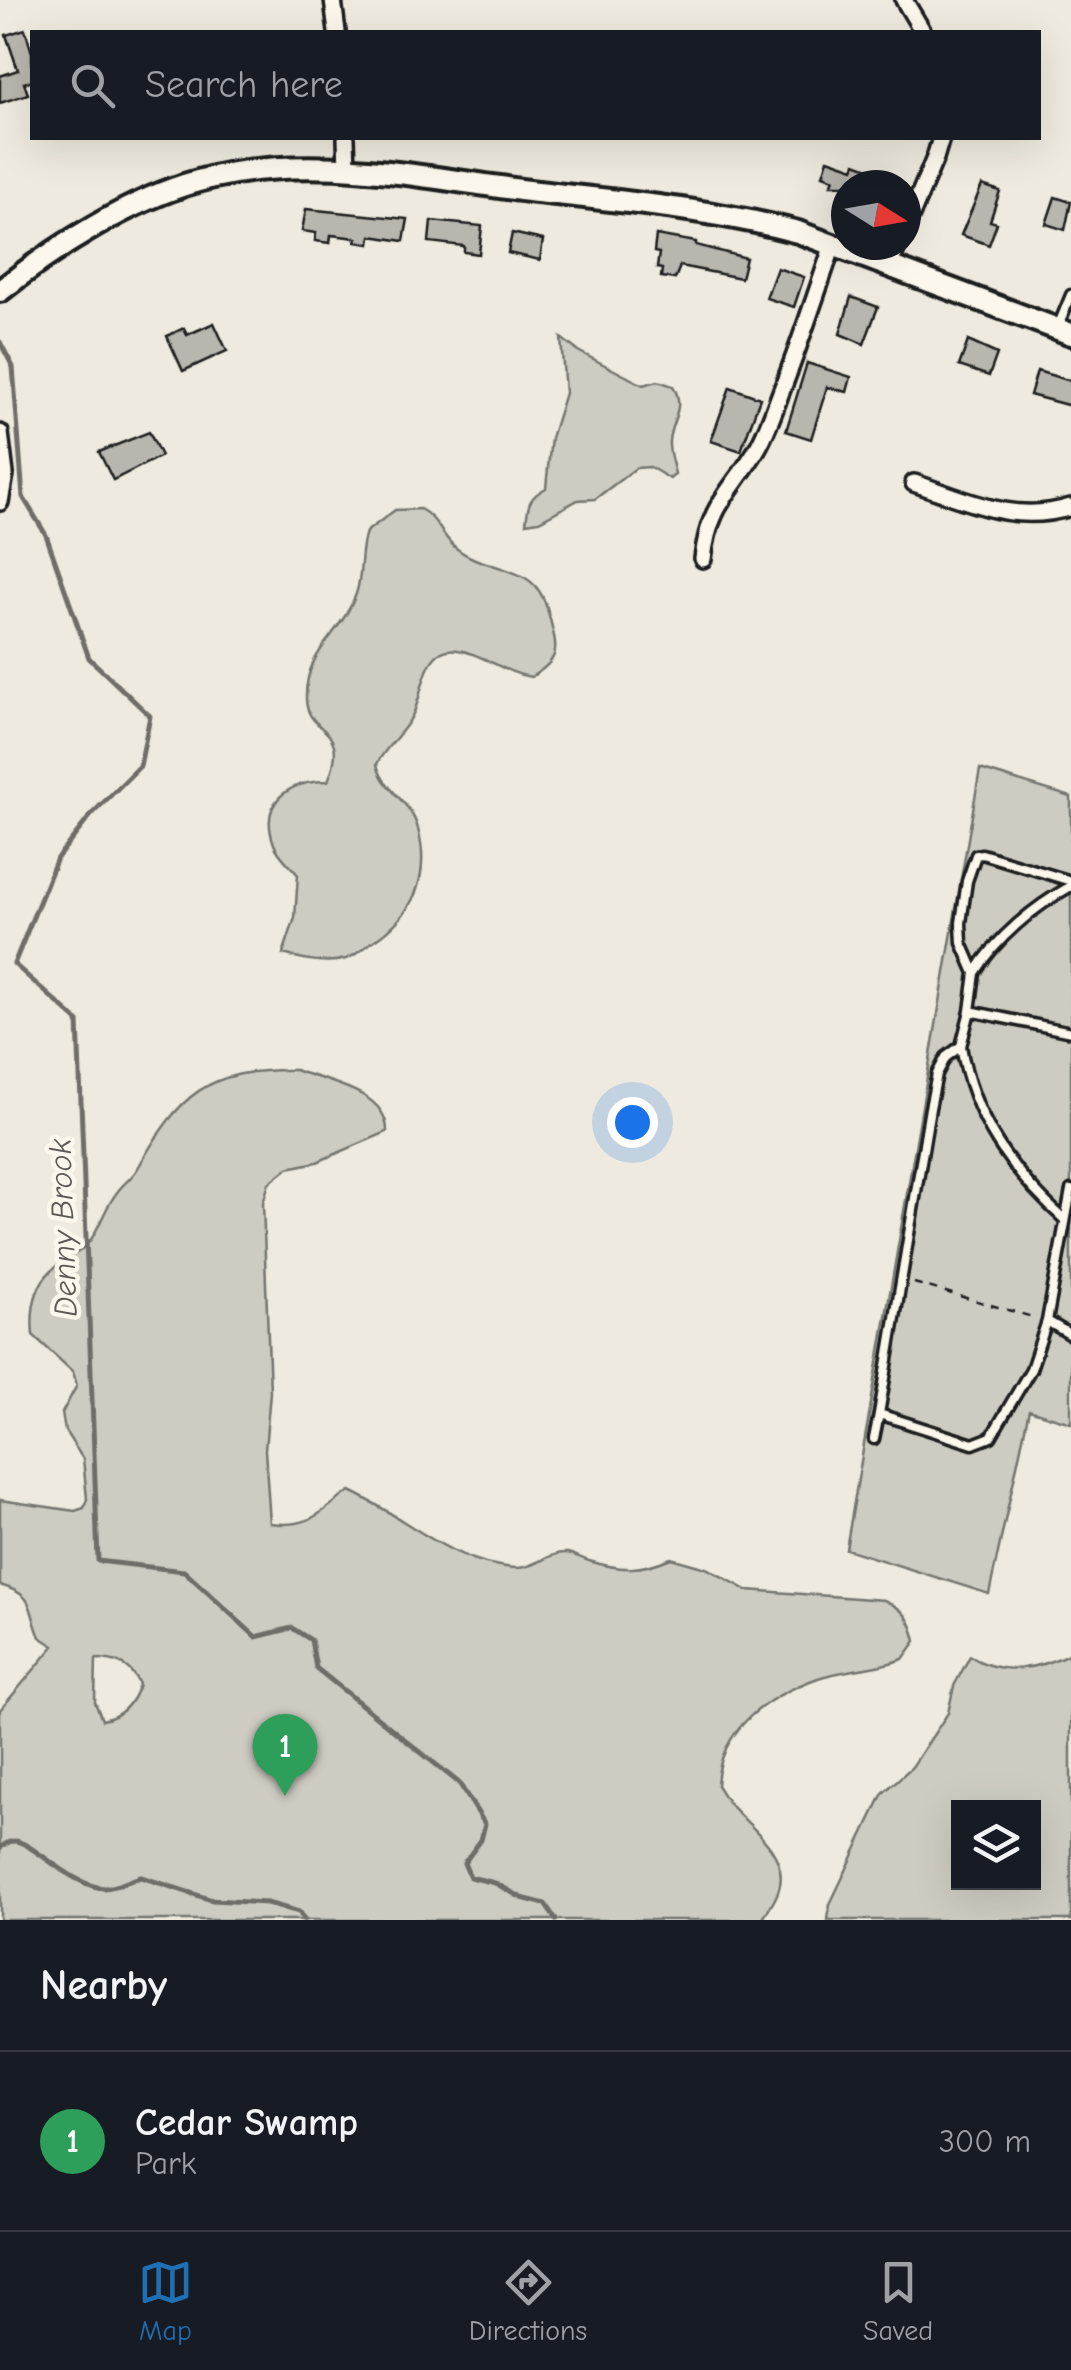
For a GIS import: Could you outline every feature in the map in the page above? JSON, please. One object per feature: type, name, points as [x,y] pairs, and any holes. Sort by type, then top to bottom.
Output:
[{"type":"main road","points":[[0,291],[44,256],[82,234],[197,181],[267,168],[347,168],[724,216],[831,244]]},
{"type":"main road","points":[[873,260],[1064,331]]},
{"type":"street","points":[[334,0],[337,30]]},
{"type":"street","points":[[904,0],[921,30]]},
{"type":"street","points":[[346,140],[347,168]]},
{"type":"street","points":[[921,192],[940,140]]},
{"type":"street","points":[[703,559],[713,514],[723,494],[757,450],[770,420],[831,251]]},
{"type":"street","points":[[889,266],[892,260]]},
{"type":"street","points":[[0,433],[5,474],[0,502]]},
{"type":"street","points":[[914,484],[1019,515],[1045,515],[1071,507]]},
{"type":"lane","points":[[1064,331],[1071,295]]},
{"type":"lane","points":[[975,973],[962,942],[961,923],[967,881],[976,855],[1071,884]]},
{"type":"lane","points":[[1065,1220],[1016,1172],[995,1140],[966,1075],[961,1046],[975,973],[986,956],[1012,929],[1071,884]]},
{"type":"lane","points":[[970,1011],[1071,1032]]},
{"type":"lane","points":[[874,1439],[937,1074],[946,1057],[961,1046]]},
{"type":"lane","points":[[879,1414],[972,1444],[991,1437],[1031,1369],[1047,1321],[1071,1190]]},
{"type":"lane","points":[[1047,1321],[1071,1335]]},
{"type":"path","points":[[902,1280],[1047,1321]]},
{"type":"shaded area","points":[[561,338],[643,385],[658,381],[673,386],[678,407],[669,445],[675,474],[670,479],[650,467],[636,468],[595,499],[578,500],[539,521],[526,523],[530,502],[546,488],[551,438],[565,393]]},
{"type":"shaded area","points":[[420,509],[464,554],[518,574],[536,587],[548,613],[555,652],[548,664],[531,677],[458,650],[446,650],[431,662],[409,721],[377,764],[418,829],[422,863],[415,894],[386,932],[349,958],[322,961],[283,954],[295,918],[298,875],[276,848],[270,816],[274,805],[290,789],[328,781],[334,762],[332,739],[308,710],[307,681],[311,667],[356,594],[366,532],[395,510]]},
{"type":"shaded area","points":[[980,769],[1071,797],[1071,1423],[1029,1410],[989,1594],[846,1549]]},
{"type":"shaded area","points":[[295,1070],[353,1090],[377,1107],[385,1118],[387,1132],[317,1162],[288,1168],[269,1183],[263,1203],[270,1392],[265,1450],[270,1523],[305,1521],[350,1491],[449,1549],[492,1565],[522,1568],[567,1553],[621,1568],[671,1558],[706,1568],[747,1590],[884,1600],[902,1611],[909,1621],[916,1641],[903,1659],[799,1685],[750,1717],[727,1747],[717,1785],[730,1805],[767,1843],[781,1873],[777,1894],[762,1920],[0,1920],[0,1710],[54,1646],[40,1637],[25,1598],[0,1585],[0,1500],[75,1511],[84,1508],[87,1499],[83,1459],[65,1431],[62,1413],[77,1385],[73,1372],[33,1335],[37,1292],[51,1271],[92,1238],[114,1196],[183,1104],[217,1081],[264,1071]],"holes":[[[96,1659],[127,1668],[139,1684],[126,1708],[102,1720],[95,1702]]]},
{"type":"shaded area","points":[[1071,1653],[1071,1920],[828,1920],[830,1904],[883,1793],[912,1767],[948,1713],[954,1686],[970,1656],[995,1667],[1033,1667]]},
{"type":"building","points":[[25,29],[30,46],[30,82],[24,83],[28,94],[0,103],[0,76],[18,70],[6,35]]},
{"type":"building","points":[[828,159],[874,170],[831,170],[831,178],[823,175]]},
{"type":"building","points":[[982,185],[1000,191],[990,221],[997,223],[989,245],[961,235]]},
{"type":"building","points":[[1055,197],[1071,202],[1065,230],[1046,224]]},
{"type":"building","points":[[306,209],[408,219],[404,241],[371,236],[370,244],[331,235],[330,243],[315,241],[316,233],[302,231]]},
{"type":"building","points":[[431,221],[482,226],[479,254],[464,252],[464,246],[429,242]]},
{"type":"building","points":[[512,233],[543,240],[540,260],[508,253]]},
{"type":"building","points":[[656,235],[696,242],[746,258],[741,278],[680,266],[675,279],[661,277],[662,269],[657,268],[659,253],[654,252]]},
{"type":"building","points":[[777,268],[804,277],[794,307],[766,298]]},
{"type":"building","points":[[851,297],[878,307],[864,344],[840,334]]},
{"type":"building","points":[[214,323],[227,351],[183,371],[167,336],[184,328],[187,335]]},
{"type":"building","points":[[968,341],[997,354],[989,376],[959,366]]},
{"type":"building","points":[[807,363],[851,377],[847,392],[827,387],[811,439],[786,431]]},
{"type":"building","points":[[1037,371],[1071,381],[1071,406],[1030,395]]},
{"type":"building","points":[[730,387],[760,398],[741,451],[711,441]]},
{"type":"building","points":[[149,432],[161,456],[113,480],[99,452]]},
{"type":"waterway","name":"Denny Brook","points":[[0,342],[13,367],[23,497],[46,535],[89,658],[150,716],[140,766],[92,814],[57,858],[14,964],[78,1021],[98,1561],[184,1571],[256,1637],[292,1628],[311,1640],[316,1668],[459,1783],[485,1824],[481,1840],[464,1863],[470,1877],[545,1904],[556,1920]]},
{"type":"waterway","points":[[0,1848],[14,1841],[21,1843],[91,1885],[109,1888],[141,1877],[212,1900],[267,1903],[299,1912],[304,1920]]},
{"type":"place","name":"Cedar Swamp","points":[[285,1796]]}]
